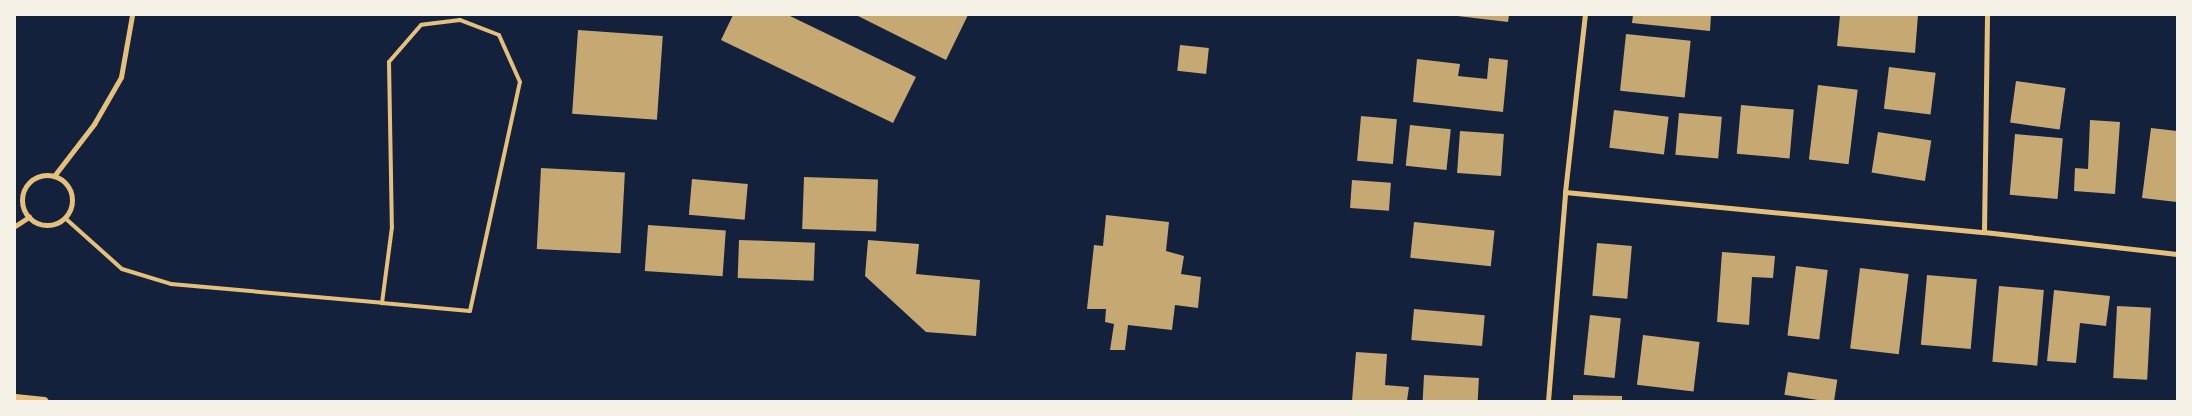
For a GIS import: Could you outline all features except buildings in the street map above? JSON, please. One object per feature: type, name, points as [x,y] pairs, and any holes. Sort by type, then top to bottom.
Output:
[{"type":"street","points":[[54,176],[94,124],[121,77],[132,15]]},
{"type":"street","points":[[1548,401],[1565,192],[1586,15]]},
{"type":"street","points":[[1984,232],[1987,15]]},
{"type":"street","points":[[38,176],[54,176],[62,179],[72,194],[72,204],[65,218],[58,222],[44,225],[29,217],[24,210],[22,198],[24,190],[30,181],[38,176]]},
{"type":"street","points":[[1565,192],[1984,232],[2177,254]]},
{"type":"street","points":[[15,226],[29,217]]},
{"type":"street","points":[[15,398],[44,401]]},
{"type":"lane","points":[[65,218],[122,269],[171,284],[470,311],[520,82],[499,35],[460,20],[421,25],[388,62],[392,227],[382,303]]}]
